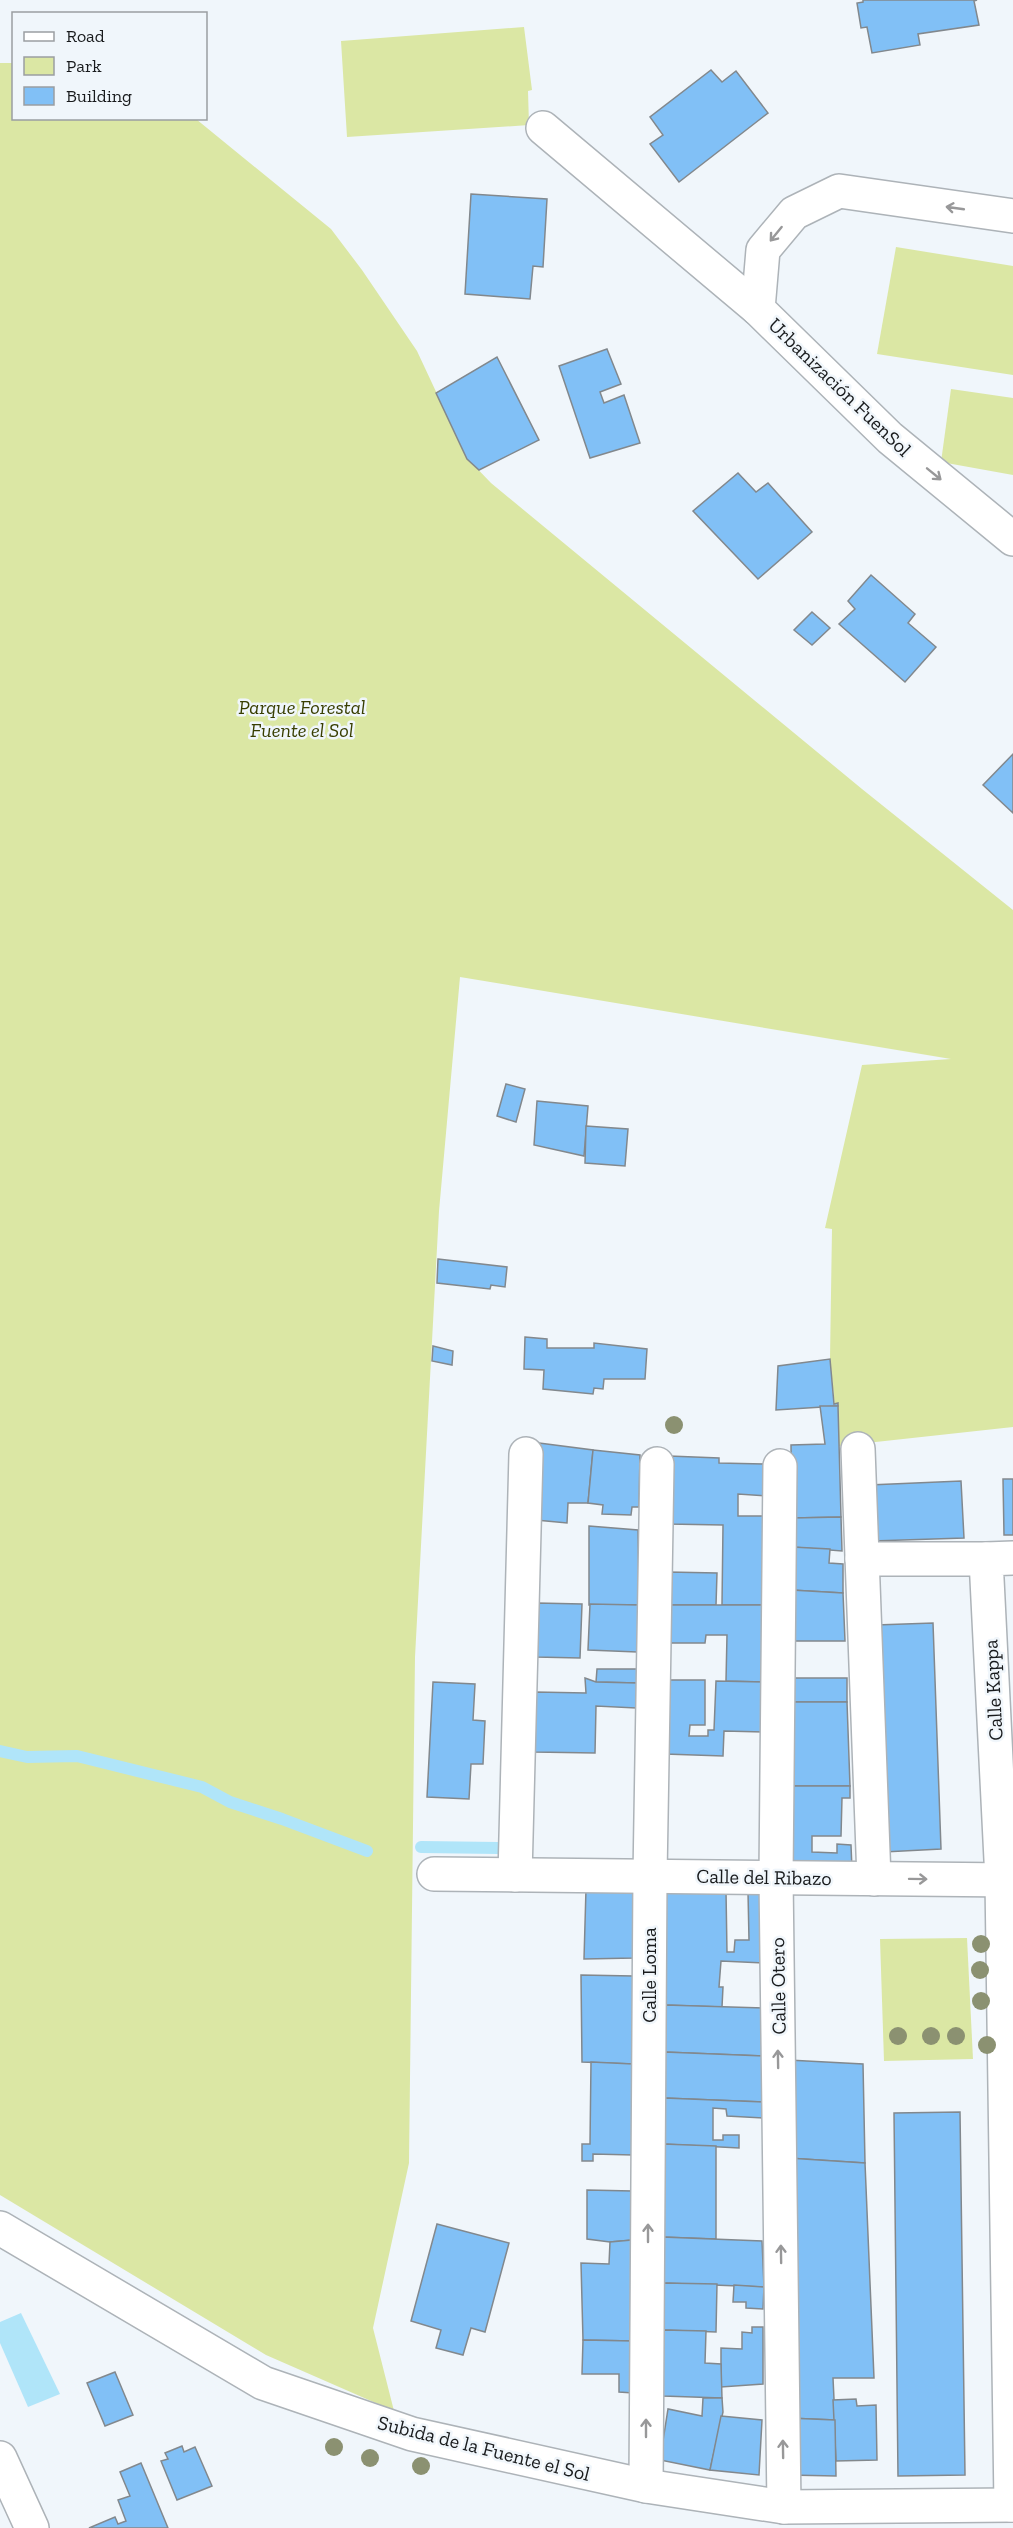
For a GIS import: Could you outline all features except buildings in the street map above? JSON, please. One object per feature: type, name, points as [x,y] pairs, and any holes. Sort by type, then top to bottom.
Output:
[{"type":"street","points":[[543,128],[758,309]]},
{"type":"street","name":"Urbanización FuenSol","points":[[1013,216],[839,191],[794,213],[763,250],[758,309],[890,438],[1013,539]]},
{"type":"street","points":[[858,1449],[874,1878]]},
{"type":"street","points":[[515,1875],[526,1454]]},
{"type":"street","name":"Calle Loma","points":[[646,2486],[650,1876],[657,1464]]},
{"type":"street","name":"Calle Otero","points":[[780,1466],[776,1877],[784,2507]]},
{"type":"street","name":"Calle Kappa","points":[[862,1559],[1000,1559],[1008,1880],[1012,2505]]},
{"type":"street","name":"Calle del Ribazo","points":[[434,1874],[1008,1880]]},
{"type":"street","name":"Subida de la Fuente el Sol","points":[[0,2228],[263,2383],[412,2434],[646,2486],[784,2507],[1012,2505]]},
{"type":"street","points":[[0,2458],[32,2528]]},
{"type":"green space","points":[[524,27],[532,90],[528,91],[529,125],[347,137],[341,41]]},
{"type":"green space","name":"Parque Forestal Fuente el Sol","points":[[0,63],[12,63],[12,120],[197,120],[331,229],[417,351],[467,458],[491,483],[862,789],[1013,910],[1013,1427],[839,1446],[830,1359],[832,1229],[825,1228],[862,1065],[951,1059],[460,977],[439,1211],[415,1657],[409,2163],[373,2328],[394,2411],[266,2355],[0,2195]]},
{"type":"green space","points":[[896,247],[1013,266],[1013,375],[877,354]]},
{"type":"green space","points":[[951,389],[1013,398],[1013,475],[941,462]]},
{"type":"green space","points":[[967,1938],[973,2059],[884,2061],[880,1939]]},
{"type":"water","points":[[21,2313],[60,2394],[28,2407],[0,2343],[0,2322]]},
{"type":"waterway","points":[[0,1751],[27,1757],[77,1756],[202,1787],[230,1802],[367,1851]]},
{"type":"waterway","points":[[421,1847],[498,1848]]}]
